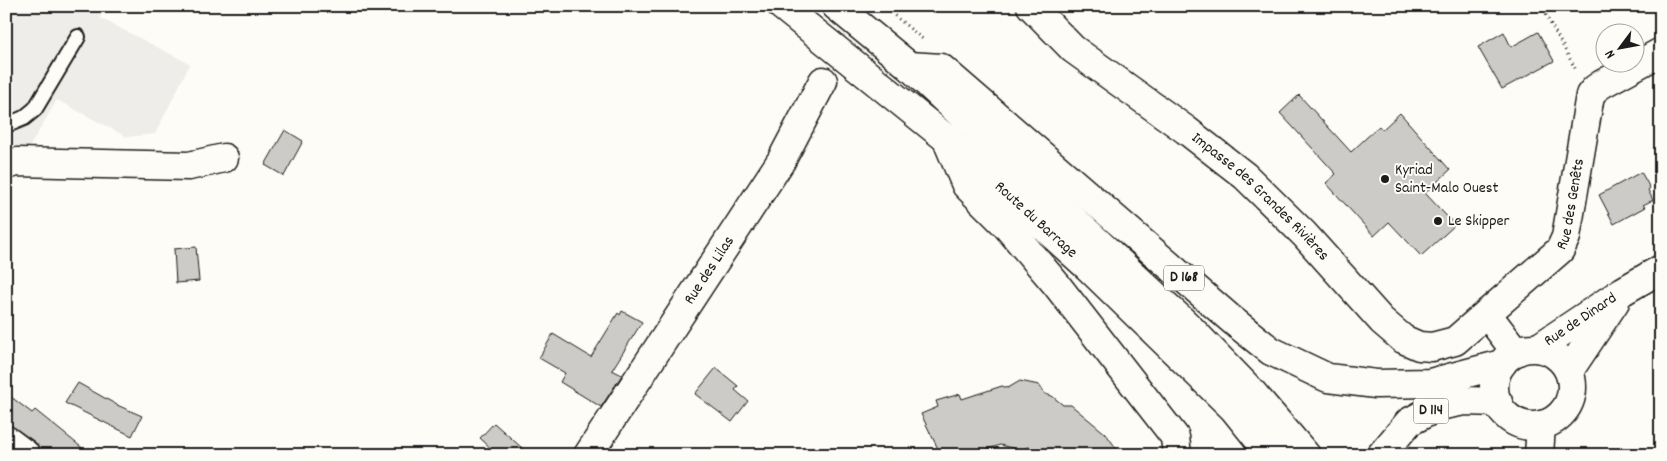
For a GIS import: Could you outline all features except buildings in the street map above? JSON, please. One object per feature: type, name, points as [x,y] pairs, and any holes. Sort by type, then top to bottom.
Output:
[{"type":"main road","name":"Route du Barrage","points":[[782,6],[947,139],[1088,267],[1234,409],[1271,455]]},
{"type":"main road","name":"Route du Barrage","points":[[836,6],[909,66],[1189,327],[1251,390],[1306,455]]},
{"type":"main road","name":"Impasse des Grandes Rivières","points":[[1031,6],[1073,49],[1186,130],[1246,176],[1304,234],[1382,321],[1404,339],[1426,347],[1455,341],[1486,314]]},
{"type":"main road","points":[[1590,95],[1602,84],[1661,52]]},
{"type":"main road","name":"D 168","points":[[909,66],[941,68],[1271,352],[1328,378],[1376,384],[1430,383],[1519,355]]},
{"type":"main road","name":"Rue des Lilas","points":[[588,455],[782,161],[823,81]]},
{"type":"main road","name":"Rue des Genêts","points":[[1486,314],[1560,250],[1566,237],[1590,95]]},
{"type":"main road","points":[[947,139],[966,185],[1005,224],[1056,284],[1174,437],[1177,455]]},
{"type":"main road","points":[[6,165],[17,162],[189,166],[224,158]]},
{"type":"main road","name":"Rue de Dinard","points":[[1519,355],[1661,268]]},
{"type":"main road","name":"Rue de Dinard","points":[[1569,371],[1622,291]]},
{"type":"main road","points":[[1486,314],[1519,355]]},
{"type":"main road","points":[[1548,351],[1557,356],[1569,371],[1572,394],[1568,405],[1552,421],[1541,425],[1528,425],[1515,421],[1505,413],[1498,402],[1495,393],[1495,382],[1498,372],[1519,355],[1548,351]]},
{"type":"main road","name":"D 114","points":[[1382,455],[1409,422],[1439,406],[1464,401],[1498,402]]},
{"type":"main road","points":[[1539,455],[1541,425]]},
{"type":"lane","points":[[6,120],[12,123],[24,118],[35,109],[78,36]]},
{"type":"path","points":[[883,6],[929,45]]},
{"type":"path","points":[[1541,6],[1590,95]]},
{"type":"shaded area","points":[[6,6],[105,6],[100,18],[190,64],[155,134],[127,137],[57,100],[26,153],[6,147]]},
{"type":"place","name":"Kyriad Saint-Malo Ouest","points":[[1385,179]]},
{"type":"place","name":"Le Skipper","points":[[1438,221]]}]
